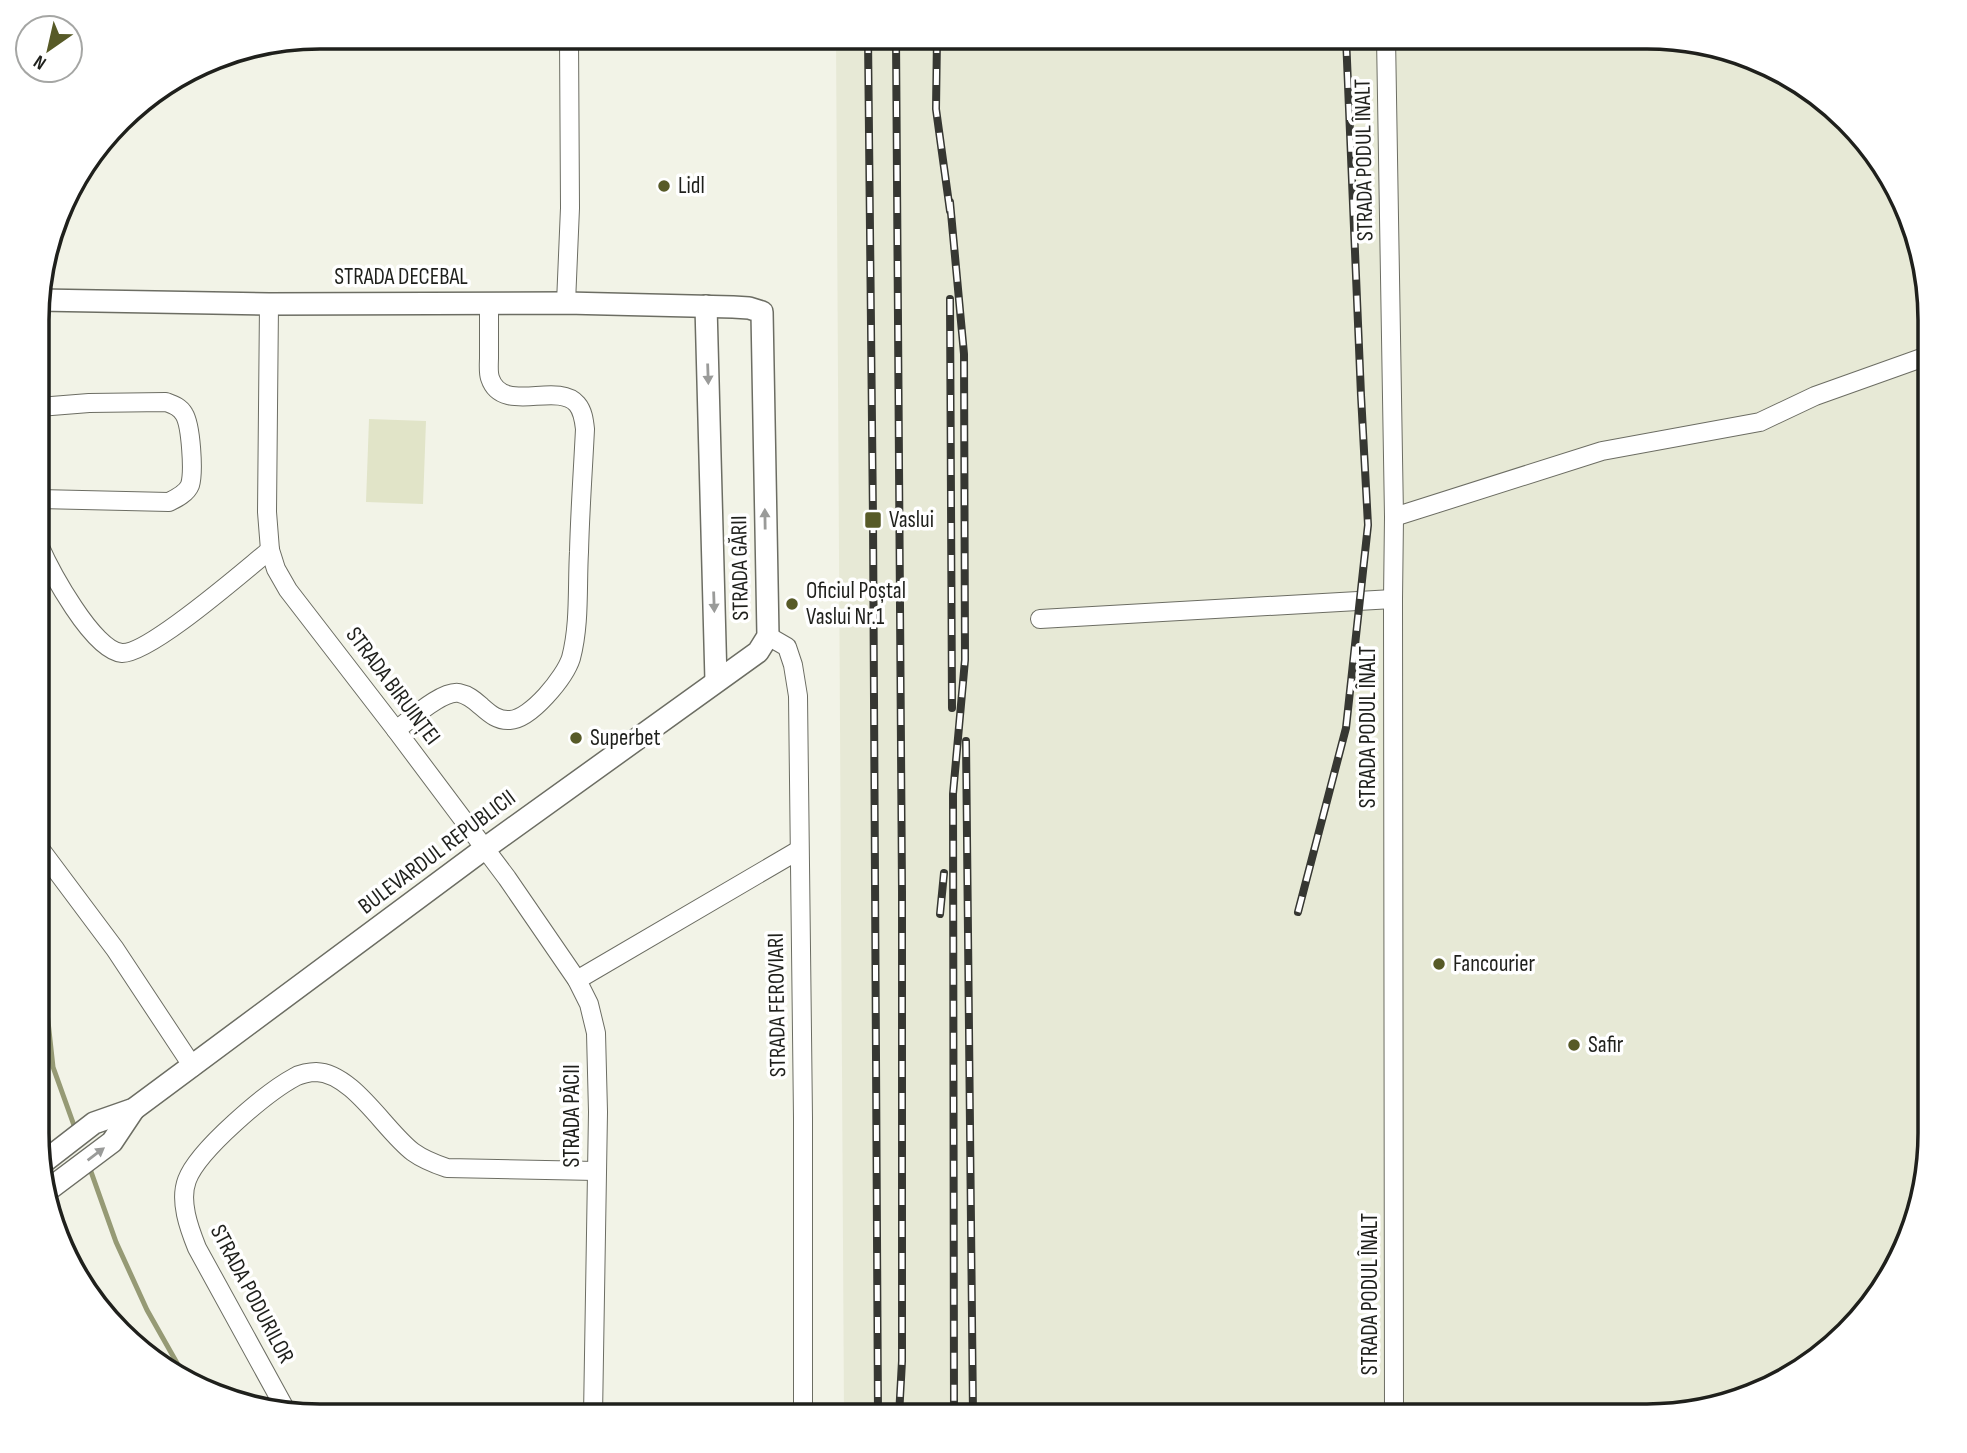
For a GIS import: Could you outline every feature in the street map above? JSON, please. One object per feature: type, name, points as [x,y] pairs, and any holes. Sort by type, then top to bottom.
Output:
[{"type":"street","points":[[566,303],[570,208],[569,49]]},
{"type":"street","name":"STRADA PODUL ÎNALT","points":[[1386,49],[1394,517],[1394,1404]]},
{"type":"street","name":"STRADA DECEBAL","points":[[50,300],[269,304],[566,303],[706,306],[749,308],[762,312]]},
{"type":"street","points":[[397,730],[448,694],[458,693],[471,698],[499,719],[521,717],[562,678],[570,659],[577,608],[585,429],[583,416],[578,405],[571,399],[559,396],[511,397],[496,390],[489,378],[489,303]]},
{"type":"street","name":"STRADA BIRUINȚEI","points":[[269,304],[267,512],[270,550],[276,569],[288,590],[485,849]]},
{"type":"street","name":"STRADA GĂRII","points":[[706,306],[716,681]]},
{"type":"street","name":"STRADA GĂRII","points":[[762,312],[768,636],[788,647],[796,680],[799,850]]},
{"type":"street","points":[[1394,517],[1602,451],[1760,422],[1815,396],[1918,359]]},
{"type":"street","points":[[49,406],[166,402],[176,406],[184,414],[188,424],[192,469],[190,485],[182,495],[169,502],[49,499]]},
{"type":"street","points":[[49,569],[91,633],[110,649],[122,653],[152,641],[188,617],[270,550]]},
{"type":"street","points":[[1040,620],[1393,599]]},
{"type":"street","name":"BULEVARDUL REPUBLICII","points":[[50,1157],[94,1123],[134,1109],[485,849],[758,652],[768,636]]},
{"type":"street","name":"STRADA PĂCII","points":[[485,849],[576,980],[589,1004],[596,1033],[598,1112],[593,1404]]},
{"type":"street","points":[[576,980],[799,850]]},
{"type":"street","name":"STRADA FEROVIARI","points":[[799,850],[803,1404]]},
{"type":"street","points":[[49,861],[115,949],[192,1066]]},
{"type":"street","name":"STRADA PODURILOR","points":[[281,1401],[197,1248],[188,1224],[185,1200],[187,1180],[200,1160],[228,1130],[277,1089],[298,1075],[317,1072],[336,1077],[364,1100],[412,1151],[447,1168],[596,1171]]},
{"type":"street","name":"BULEVARDUL REPUBLICII","points":[[54,1186],[112,1142],[134,1109]]},
{"type":"shaded area","points":[[836,49],[1665,50],[1700,54],[1734,63],[1782,85],[1812,105],[1851,141],[1890,200],[1904,233],[1913,267],[1918,320],[1917,1151],[1913,1186],[1904,1220],[1882,1268],[1862,1298],[1826,1337],[1782,1368],[1734,1390],[1682,1402],[844,1404]]},
{"type":"shaded area","points":[[369,419],[426,421],[423,504],[366,502]]},
{"type":"waterway","points":[[49,1030],[53,1067],[76,1131]]},
{"type":"waterway","points":[[89,1166],[116,1242],[147,1310],[177,1363]]},
{"type":"railway","points":[[868,49],[878,1404]]},
{"type":"railway","points":[[896,49],[902,891],[902,1361],[900,1404]]},
{"type":"railway","points":[[937,49],[936,109],[950,211]]},
{"type":"railway","points":[[1298,912],[1346,728],[1368,525],[1347,49]]},
{"type":"railway","points":[[950,202],[964,354],[965,660],[953,794],[954,1404]]},
{"type":"railway","points":[[950,299],[952,708]]},
{"type":"railway","points":[[966,741],[973,1404]]},
{"type":"railway","points":[[940,914],[944,873]]},
{"type":"place","name":"Lidl","points":[[664,186]]},
{"type":"place","name":"Vaslui","points":[[873,520]]},
{"type":"place","name":"Oficiul Poștal Vaslui Nr.1","points":[[792,604]]},
{"type":"place","name":"Superbet","points":[[576,738]]},
{"type":"place","name":"Fancourier","points":[[1439,964]]},
{"type":"place","name":"Safir","points":[[1574,1045]]}]
